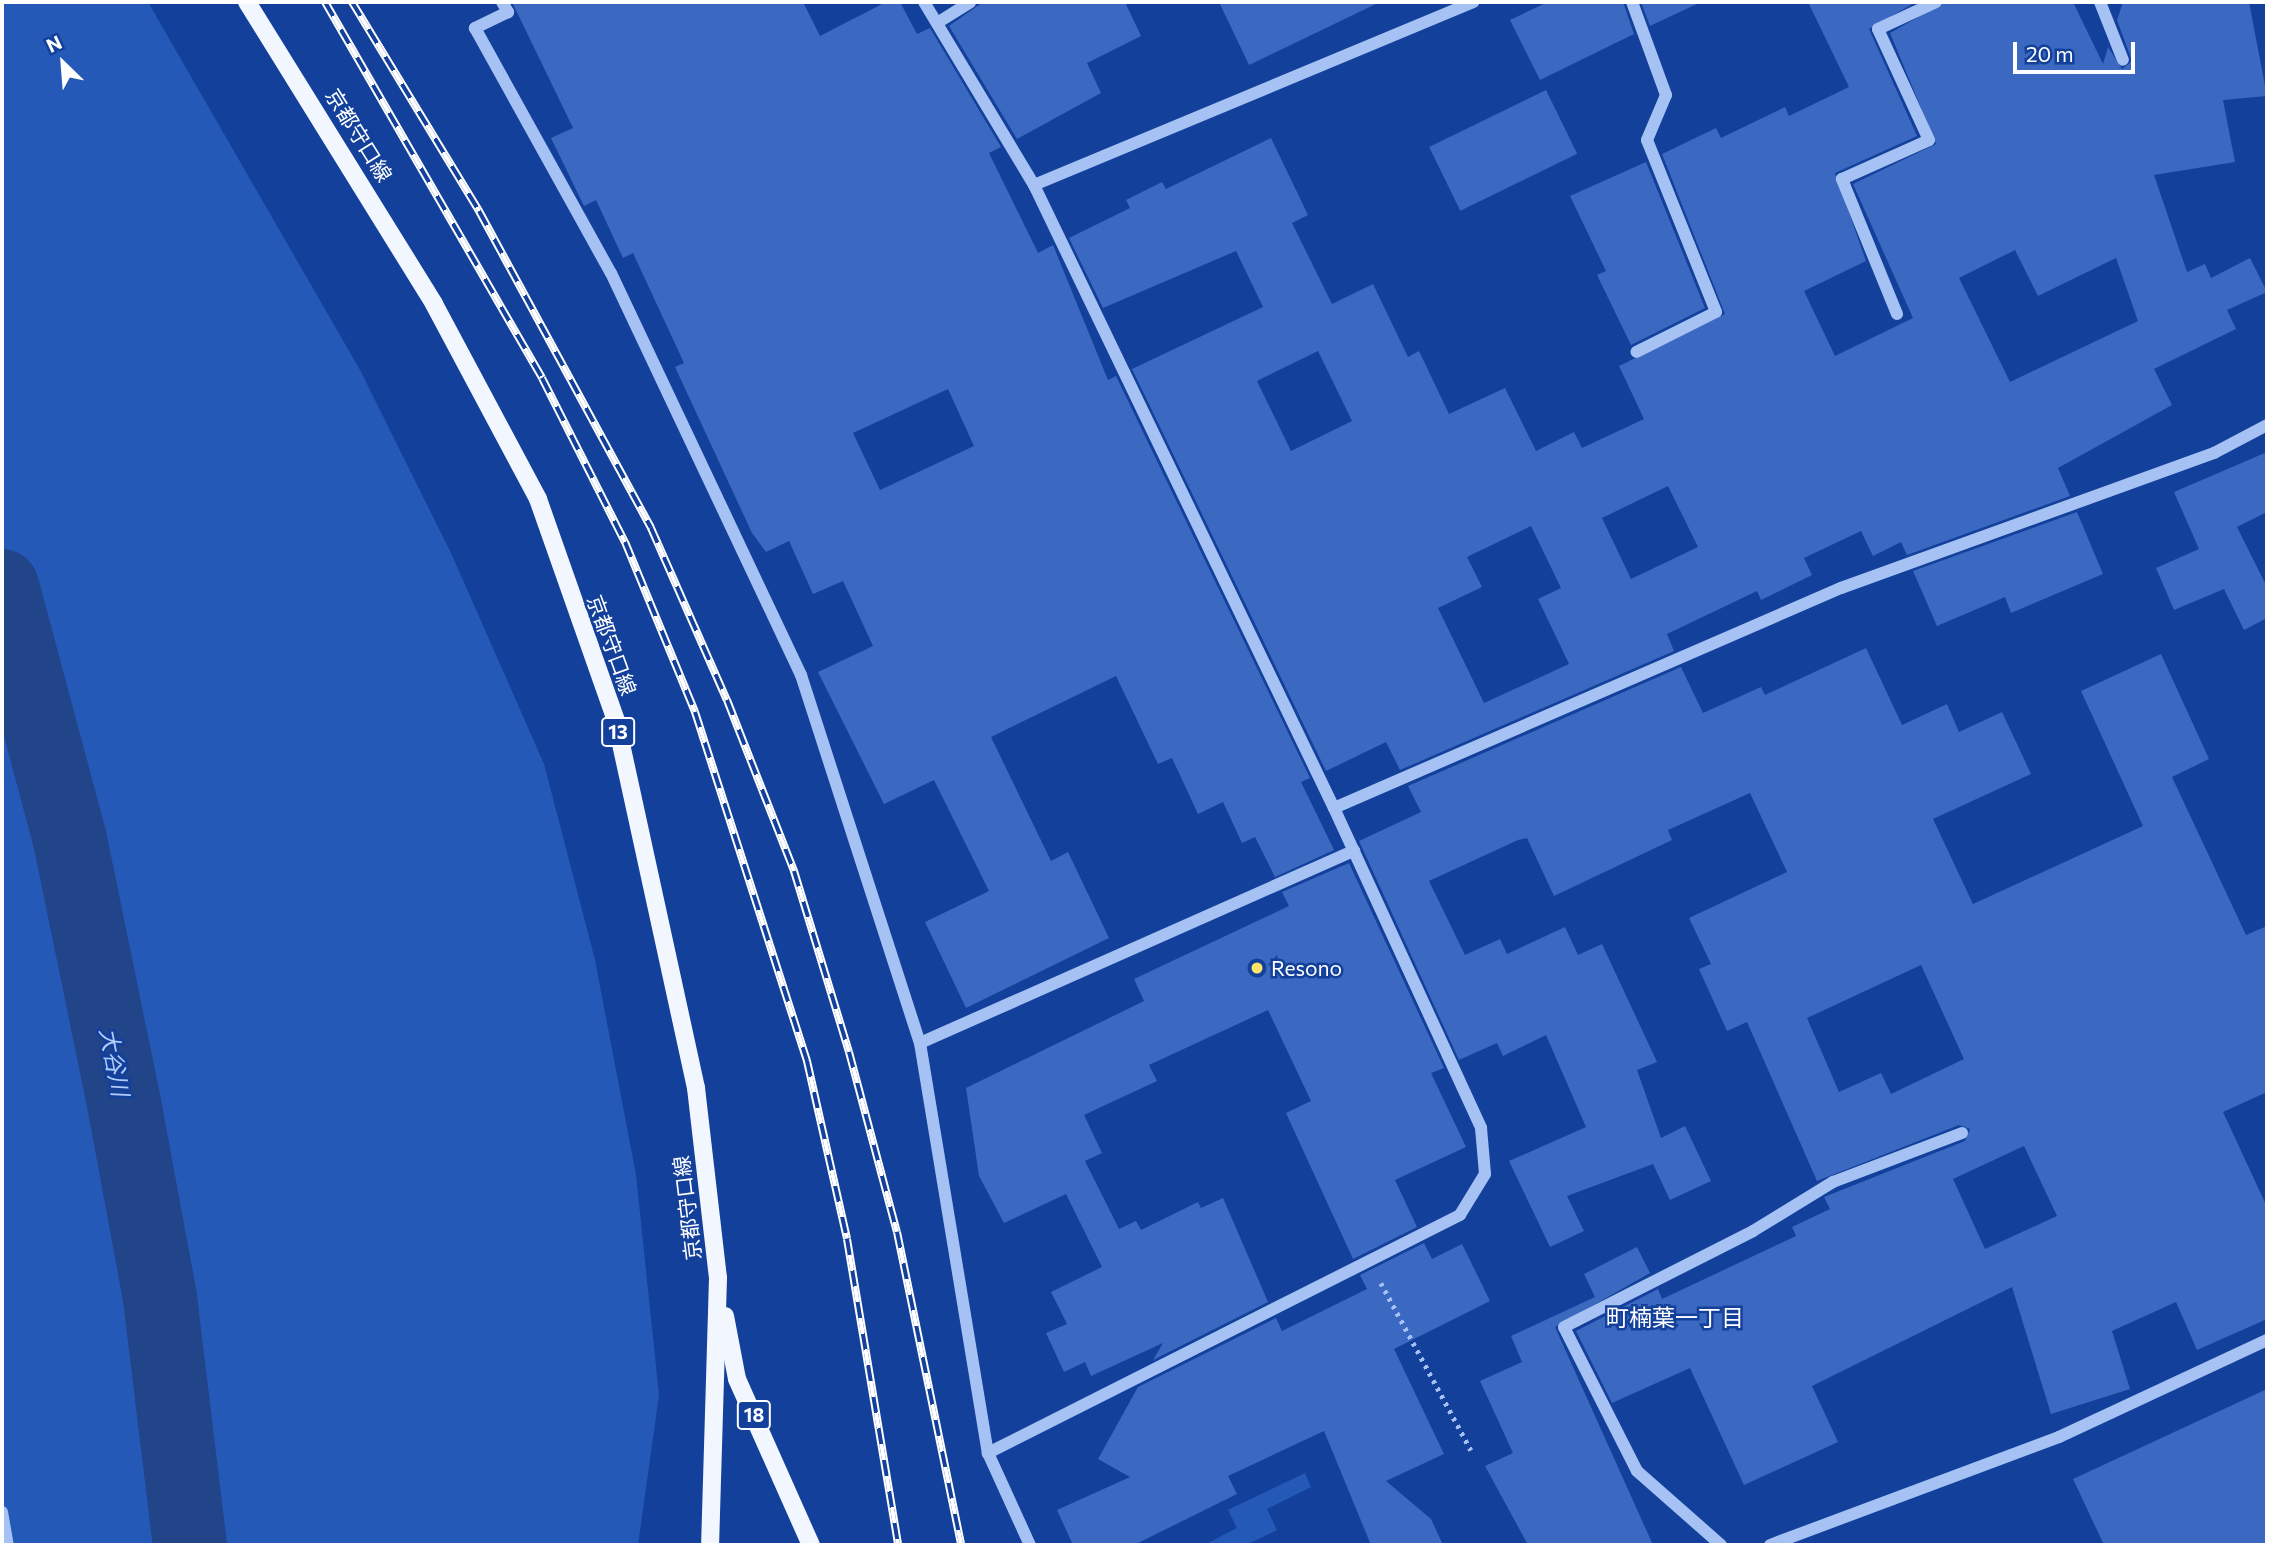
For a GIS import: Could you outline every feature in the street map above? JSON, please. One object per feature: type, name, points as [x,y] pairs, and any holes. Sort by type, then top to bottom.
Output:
[{"type":"main road","name":"京都守口線","points":[[247,2],[434,304],[538,499],[616,721],[696,1088],[718,1278],[710,1545]]},
{"type":"main road","name":"18","points":[[718,1278],[737,1379],[811,1545]]},
{"type":"street","points":[[502,2],[508,12],[475,28],[611,273],[801,675],[920,1043],[988,1453],[1030,1545]]},
{"type":"street","points":[[924,2],[1034,186],[1334,808],[1481,1128],[1485,1174],[1460,1215],[988,1453]]},
{"type":"street","points":[[937,23],[970,2]]},
{"type":"street","points":[[1034,186],[1453,5],[1473,2]]},
{"type":"street","points":[[1632,2],[1666,95],[1647,140],[1716,312],[1636,352]]},
{"type":"street","points":[[1897,314],[1842,179],[1929,139],[1878,29],[1936,2]]},
{"type":"street","points":[[2100,2],[2123,60]]},
{"type":"street","points":[[1334,808],[1841,588],[2214,453],[2267,425]]},
{"type":"street","points":[[920,1043],[1354,851]]},
{"type":"street","points":[[1721,1545],[1637,1471],[1564,1327],[1753,1231],[1833,1182],[1962,1133]]},
{"type":"street","points":[[1770,1545],[2060,1437],[2267,1340]]},
{"type":"street","points":[[2,1512],[8,1545]]},
{"type":"path","points":[[1368,1261],[1471,1450]]},
{"type":"shaded area","points":[[2,2],[148,2],[360,370],[451,553],[544,764],[595,960],[636,1175],[659,1395],[638,1545],[2,1545]]},
{"type":"shaded area","points":[[1305,1473],[1311,1487],[1267,1509],[1277,1530],[1246,1545],[1204,1545],[1237,1528],[1228,1510]]},
{"type":"building","points":[[512,2],[803,2],[820,36],[886,2],[900,2],[917,34],[930,28],[1001,147],[989,153],[1038,253],[1053,245],[1108,380],[1116,376],[1310,778],[1301,782],[1334,850],[1275,877],[1255,837],[1242,843],[1223,802],[1198,814],[1172,758],[1158,764],[1116,676],[991,737],[1051,861],[1068,852],[1109,938],[966,1008],[925,922],[989,891],[934,780],[884,804],[818,672],[873,646],[843,581],[813,594],[789,541],[766,552],[752,533],[675,367],[684,363],[633,253],[623,258],[596,200],[584,206],[551,138],[573,128]],"holes":[[[948,389],[974,446],[880,490],[853,433]]]},
{"type":"building","points":[[983,2],[1125,2],[1141,36],[1087,63],[1101,93],[1017,139],[949,26]]},
{"type":"building","points":[[1219,2],[1380,2],[1249,65]]},
{"type":"building","points":[[1548,2],[1623,2],[1634,34],[1540,80],[1510,20]]},
{"type":"building","points":[[1641,2],[1701,2],[1650,26]]},
{"type":"building","points":[[1808,2],[1916,2],[1869,29],[1917,136],[1835,173],[1866,261],[1804,291],[1835,356],[1913,318],[1853,184],[1936,144],[1890,33],[1945,2],[2073,2],[2103,64],[2108,47],[2122,69],[2132,61],[2117,20],[2123,2],[2249,2],[2267,96],[2223,100],[2235,162],[2154,175],[2187,272],[2205,264],[2211,278],[2250,258],[2267,292],[2227,310],[2236,329],[2154,369],[2172,405],[2058,468],[2070,496],[1907,555],[1901,542],[1873,556],[1861,531],[1804,558],[1812,575],[1761,600],[1757,591],[1667,634],[1674,651],[1400,770],[1386,742],[1326,771],[1132,369],[1263,307],[1236,251],[1103,308],[1069,238],[1130,208],[1126,200],[1162,182],[1166,189],[1271,138],[1308,215],[1292,223],[1332,304],[1373,284],[1408,357],[1419,351],[1449,414],[1505,388],[1536,451],[1574,432],[1582,448],[1644,419],[1619,366],[1725,314],[1662,154],[1716,128],[1721,138],[1785,107],[1789,116],[1849,87]],"holes":[[[2015,250],[2038,296],[2116,258],[2138,321],[2010,382],[1959,278]],[[1318,351],[1352,421],[1291,451],[1257,381]],[[1668,486],[1698,547],[1631,579],[1602,518]],[[1531,526],[1561,588],[1538,599],[1569,664],[1484,703],[1438,608],[1482,587],[1467,557]]]},
{"type":"building","points":[[1546,90],[1577,154],[1460,211],[1429,147]]},
{"type":"building","points":[[1646,162],[1705,308],[1631,345],[1597,275],[1606,271],[1570,196]]},
{"type":"building","points":[[2267,452],[2267,512],[2237,527],[2267,587],[2267,618],[2244,630],[2224,589],[2174,610],[2156,568],[2199,549],[2174,492]]},
{"type":"building","points":[[2077,512],[2103,574],[2011,613],[2005,597],[1937,626],[1913,571]]},
{"type":"building","points":[[1866,648],[1902,725],[1947,704],[1959,732],[2002,712],[2031,774],[1933,819],[1973,904],[2143,826],[2081,691],[2161,654],[2209,759],[2172,777],[2246,935],[2267,926],[2267,1092],[2223,1112],[2267,1207],[2267,1319],[2197,1350],[2176,1302],[2112,1331],[2130,1389],[2051,1414],[2012,1287],[1812,1386],[1838,1442],[1744,1485],[1690,1368],[1612,1403],[1576,1331],[1658,1289],[1662,1299],[1796,1236],[1792,1227],[1830,1209],[1824,1197],[1965,1141],[1970,1129],[1959,1125],[1817,1181],[1747,1022],[1727,1031],[1699,969],[1711,964],[1689,918],[1787,872],[1750,793],[1668,830],[1672,840],[1554,896],[1527,838],[1518,840],[1429,881],[1465,955],[1500,939],[1507,954],[1565,927],[1578,955],[1602,944],[1657,1062],[1637,1070],[1661,1138],[1685,1126],[1711,1181],[1670,1200],[1653,1164],[1567,1196],[1584,1231],[1550,1247],[1509,1161],[1586,1127],[1546,1035],[1503,1056],[1497,1043],[1459,1060],[1359,841],[1421,812],[1408,786],[1681,667],[1703,713],[1761,687],[1765,695]],"holes":[[[1921,965],[1964,1059],[1891,1094],[1881,1073],[1839,1092],[1807,1018]],[[2024,1146],[2057,1216],[1985,1249],[1953,1179]]]},
{"type":"building","points":[[1349,863],[1444,1068],[1431,1073],[1466,1147],[1395,1180],[1417,1227],[1353,1259],[1286,1113],[1311,1101],[1268,1010],[1149,1065],[1157,1081],[1084,1115],[1102,1153],[1085,1161],[1119,1229],[1136,1221],[1141,1230],[1198,1202],[1201,1208],[1223,1198],[1268,1302],[1153,1360],[1163,1343],[1091,1376],[1085,1362],[1064,1372],[1046,1333],[1067,1324],[1051,1292],[1102,1267],[1066,1194],[1004,1223],[979,1176],[966,1088],[1144,1001],[1134,979],[1289,906],[1282,892]]},
{"type":"building","points":[[1424,1243],[1432,1259],[1462,1244],[1490,1301],[1394,1349],[1444,1454],[1386,1481],[1431,1519],[1443,1545],[1371,1545],[1324,1431],[1228,1476],[1237,1494],[1134,1545],[1073,1545],[1057,1510],[1130,1477],[1098,1459],[1138,1387],[1276,1318],[1282,1331],[1367,1289],[1360,1275]]},
{"type":"building","points":[[1637,1247],[1650,1273],[1555,1327],[1653,1545],[1528,1545],[1485,1466],[1513,1453],[1480,1381],[1522,1362],[1511,1336],[1595,1297],[1584,1274]]},
{"type":"building","points":[[2267,1389],[2267,1545],[2104,1545],[2073,1479]]},
{"type":"waterway","name":"大谷川","points":[[2,586],[70,840],[126,1114],[160,1298],[190,1545]]},
{"type":"railway","points":[[325,2],[542,378],[625,542],[695,712],[807,1061],[847,1239],[898,1545]]},
{"type":"railway","points":[[352,2],[479,211],[651,528],[727,700],[794,871],[849,1052],[897,1232],[961,1545]]},
{"type":"place","name":"Resono","points":[[1257,968]]},
{"type":"district","name":"町楠葉一丁目","points":[[1675,1317]]}]
